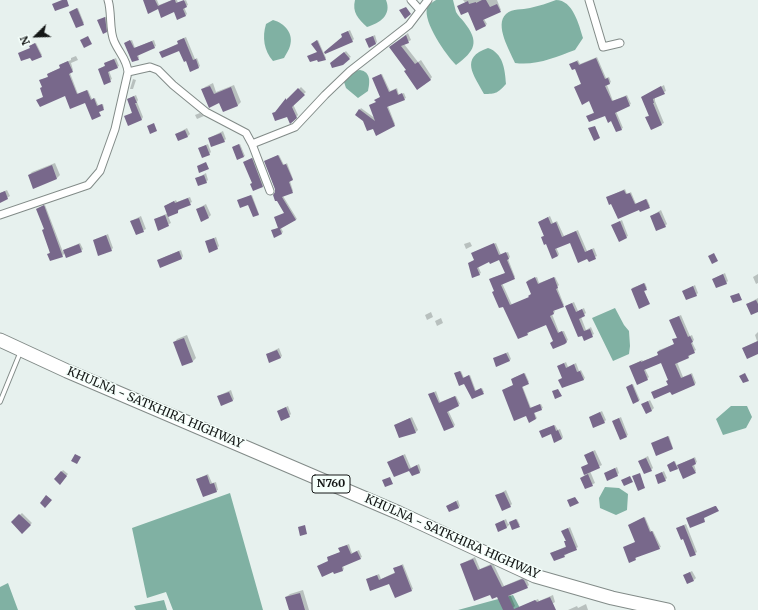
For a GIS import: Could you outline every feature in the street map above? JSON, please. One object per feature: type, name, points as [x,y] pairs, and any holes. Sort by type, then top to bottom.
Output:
[{"type":"highway","name":"KHULNA - SATKHIRA HIGHWAY","points":[[0,340],[399,513],[535,576],[612,598],[668,610]]},
{"type":"street","points":[[0,215],[88,185],[100,171],[115,129],[128,72],[127,64],[113,40],[108,0]]},
{"type":"street","points":[[252,144],[295,127],[350,71],[409,25],[423,4],[411,0]]},
{"type":"street","points":[[589,0],[603,46],[620,43]]},
{"type":"street","points":[[128,72],[150,67],[158,70],[173,86],[206,112],[246,133],[252,144],[270,191]]},
{"type":"lane","points":[[0,402],[21,350]]},
{"type":"shaded area","points":[[355,0],[386,0],[387,10],[384,18],[367,27],[356,15],[354,8]]},
{"type":"shaded area","points":[[436,0],[453,0],[456,12],[469,29],[474,41],[468,55],[456,65],[441,46],[428,21],[427,8]]},
{"type":"shaded area","points":[[556,0],[567,4],[571,9],[577,20],[583,38],[575,50],[538,62],[523,64],[515,63],[502,31],[503,19],[506,14],[515,10],[527,9]]},
{"type":"shaded area","points":[[273,20],[285,26],[290,33],[291,42],[284,58],[273,61],[266,48],[264,34],[266,24]]},
{"type":"shaded area","points":[[488,48],[497,54],[502,62],[506,84],[496,92],[484,94],[473,74],[471,62],[479,52]]},
{"type":"shaded area","points":[[360,70],[364,71],[368,75],[369,84],[368,91],[358,98],[346,88],[344,82],[350,74]]},
{"type":"shaded area","points":[[615,308],[629,331],[630,346],[629,354],[613,361],[592,318]]},
{"type":"shaded area","points":[[731,406],[747,406],[752,417],[746,428],[723,435],[716,419]]},
{"type":"shaded area","points":[[605,487],[619,488],[628,494],[627,510],[616,515],[600,508],[599,498]]},
{"type":"shaded area","points":[[230,493],[263,610],[173,610],[166,592],[147,598],[132,528]]},
{"type":"shaded area","points":[[8,583],[18,610],[0,610],[0,587]]},
{"type":"shaded area","points":[[513,595],[521,610],[458,610]]},
{"type":"shaded area","points":[[164,600],[167,610],[136,610],[134,606]]},
{"type":"building","points":[[62,0],[67,0],[69,6],[55,11],[52,4]]},
{"type":"building","points":[[143,0],[155,0],[158,6],[172,0],[175,0],[176,3],[184,0],[187,7],[183,9],[186,16],[177,20],[174,12],[161,18],[158,9],[148,14]]},
{"type":"building","points":[[486,0],[490,7],[497,4],[501,12],[483,20],[486,26],[476,31],[468,12],[461,15],[457,6],[468,1],[469,4]]},
{"type":"building","points":[[406,7],[411,14],[405,19],[399,10]]},
{"type":"building","points":[[77,8],[84,25],[76,28],[69,12]]},
{"type":"building","points":[[105,17],[107,32],[103,34],[97,20]]},
{"type":"building","points":[[348,31],[353,42],[325,54],[324,52],[342,37],[341,34]]},
{"type":"building","points":[[406,35],[409,43],[401,46],[415,64],[418,62],[431,80],[417,90],[404,71],[406,70],[389,47]]},
{"type":"building","points":[[88,36],[92,44],[84,48],[80,40]]},
{"type":"building","points":[[373,36],[376,44],[369,48],[365,39]]},
{"type":"building","points":[[184,38],[193,60],[196,59],[199,68],[190,72],[186,61],[184,62],[179,51],[162,58],[159,52],[178,44],[177,41]]},
{"type":"building","points":[[130,40],[134,48],[152,41],[155,48],[137,56],[139,60],[132,62],[124,43]]},
{"type":"building","points":[[317,40],[326,60],[310,62],[307,56],[317,52],[311,44]]},
{"type":"building","points":[[35,43],[42,57],[32,61],[30,58],[21,61],[18,53],[30,48],[29,46]]},
{"type":"building","points":[[344,52],[350,59],[343,65],[332,68],[330,63]]},
{"type":"building","points":[[596,58],[605,79],[608,78],[610,84],[605,86],[612,101],[626,96],[630,106],[615,113],[622,130],[616,132],[611,121],[608,123],[605,116],[589,122],[586,116],[594,113],[589,101],[582,105],[574,87],[581,84],[575,69],[572,70],[569,64],[577,61],[579,65]]},
{"type":"building","points":[[114,59],[118,68],[108,72],[111,82],[104,85],[98,69],[105,66],[104,63]]},
{"type":"building","points":[[68,61],[73,72],[69,74],[77,94],[87,90],[91,100],[94,98],[97,106],[102,104],[104,110],[99,112],[101,116],[92,120],[85,103],[70,109],[65,96],[40,107],[36,100],[43,97],[40,88],[42,87],[39,80],[48,77],[47,74],[60,68],[59,65]]},
{"type":"building","points":[[381,74],[389,92],[396,89],[398,95],[402,93],[405,100],[387,107],[395,126],[376,136],[373,129],[367,131],[363,121],[355,115],[359,109],[375,121],[369,105],[376,102],[374,100],[380,97],[372,78]]},
{"type":"building","points":[[210,86],[214,94],[231,87],[238,106],[223,112],[219,103],[209,108],[201,89]]},
{"type":"building","points":[[661,86],[665,94],[653,99],[653,103],[662,125],[651,130],[645,117],[649,116],[641,97]]},
{"type":"building","points":[[298,88],[305,95],[292,107],[297,118],[290,124],[287,117],[275,121],[272,113],[275,112],[286,98],[286,100]]},
{"type":"building","points":[[134,96],[137,103],[135,103],[142,120],[128,126],[124,116],[132,113],[127,99]]},
{"type":"building","points":[[154,123],[157,131],[150,134],[147,126]]},
{"type":"building","points":[[595,126],[600,138],[594,141],[588,128]]},
{"type":"building","points":[[185,130],[188,137],[178,141],[175,134]]},
{"type":"building","points":[[221,133],[225,142],[211,147],[208,138]]},
{"type":"building","points":[[239,144],[244,157],[237,160],[232,147]]},
{"type":"building","points":[[206,145],[210,155],[202,158],[198,148]]},
{"type":"building","points":[[278,155],[283,165],[286,164],[293,180],[289,182],[293,193],[282,197],[296,220],[280,229],[282,234],[274,238],[271,230],[278,228],[274,217],[284,213],[277,201],[275,201],[273,195],[275,189],[264,161]]},
{"type":"building","points":[[252,158],[263,187],[253,191],[250,184],[252,183],[243,162]]},
{"type":"building","points":[[206,162],[209,169],[199,173],[197,166]]},
{"type":"building","points":[[52,165],[57,179],[33,189],[28,175]]},
{"type":"building","points":[[204,175],[207,183],[198,186],[195,178]]},
{"type":"building","points":[[624,190],[626,194],[630,193],[635,204],[646,199],[650,208],[640,212],[639,210],[618,219],[606,197]]},
{"type":"building","points":[[5,191],[8,199],[0,203],[0,193]]},
{"type":"building","points":[[251,195],[259,215],[253,217],[248,205],[240,208],[237,200]]},
{"type":"building","points":[[188,198],[191,205],[178,210],[178,213],[168,217],[164,206],[174,201],[175,203]]},
{"type":"building","points":[[44,205],[63,257],[50,261],[47,254],[50,253],[42,230],[44,229],[36,209]]},
{"type":"building","points":[[204,206],[209,218],[201,222],[196,209]]},
{"type":"building","points":[[659,212],[666,227],[656,231],[650,216]]},
{"type":"building","points":[[165,215],[169,226],[158,231],[154,219]]},
{"type":"building","points":[[548,217],[551,224],[556,222],[562,237],[576,231],[585,252],[592,249],[596,259],[589,262],[587,259],[578,263],[570,243],[555,249],[558,256],[552,259],[546,244],[544,245],[541,237],[544,236],[538,222]]},
{"type":"building","points":[[139,218],[144,232],[136,235],[130,221]]},
{"type":"building","points":[[620,221],[627,238],[619,242],[611,225]]},
{"type":"building","points":[[106,235],[112,251],[98,256],[93,240]]},
{"type":"building","points":[[214,238],[218,249],[209,253],[205,241]]},
{"type":"building","points":[[494,243],[499,255],[506,252],[509,259],[507,260],[515,279],[501,285],[510,305],[529,297],[528,296],[531,294],[526,282],[535,277],[538,284],[554,277],[558,288],[556,289],[564,307],[553,311],[554,314],[550,316],[558,333],[562,331],[567,342],[565,344],[553,349],[550,343],[553,341],[546,325],[527,333],[528,335],[518,339],[503,307],[499,308],[492,292],[494,291],[489,279],[505,273],[499,260],[490,264],[489,262],[477,268],[480,275],[472,278],[468,263],[474,260],[471,253]]},
{"type":"building","points":[[79,244],[82,252],[66,258],[63,250]]},
{"type":"building","points":[[179,251],[182,259],[160,268],[157,260]]},
{"type":"building","points":[[714,253],[718,261],[712,264],[708,256]]},
{"type":"building","points":[[723,274],[727,284],[716,288],[712,279]]},
{"type":"building","points":[[644,283],[647,290],[644,291],[650,304],[639,309],[631,289]]},
{"type":"building","points":[[693,286],[697,296],[686,300],[682,291]]},
{"type":"building","points":[[739,293],[742,300],[733,303],[730,296]]},
{"type":"building","points":[[756,300],[758,304],[758,312],[751,315],[746,304]]},
{"type":"building","points":[[572,303],[576,312],[582,309],[585,316],[579,319],[584,331],[590,329],[593,337],[584,341],[582,336],[578,337],[565,306]]},
{"type":"building","points":[[679,316],[688,337],[690,336],[693,342],[691,343],[695,353],[688,356],[689,358],[675,364],[681,378],[691,374],[695,385],[672,395],[670,392],[654,399],[651,392],[668,385],[666,381],[668,380],[661,363],[644,370],[648,380],[637,385],[629,366],[658,355],[657,352],[674,344],[672,339],[677,338],[669,320]]},
{"type":"building","points":[[184,338],[193,362],[182,366],[173,342]]},
{"type":"building","points":[[758,341],[758,354],[747,359],[742,348]]},
{"type":"building","points":[[277,350],[281,358],[269,363],[266,354]]},
{"type":"building","points":[[506,353],[510,361],[496,367],[493,358]]},
{"type":"building","points":[[564,363],[566,368],[574,364],[577,372],[580,371],[584,380],[562,388],[558,380],[562,378],[557,366]]},
{"type":"building","points":[[460,371],[463,378],[469,375],[475,391],[481,388],[484,394],[472,399],[464,384],[459,386],[454,373]]},
{"type":"building","points":[[524,373],[529,384],[522,387],[530,408],[540,404],[542,410],[534,413],[536,419],[529,423],[526,416],[514,421],[502,390],[513,385],[511,379]]},
{"type":"building","points":[[745,373],[749,381],[743,383],[739,376]]},
{"type":"building","points":[[632,384],[639,401],[633,404],[626,387]]},
{"type":"building","points":[[558,389],[562,396],[555,399],[552,391]]},
{"type":"building","points":[[229,392],[233,401],[221,406],[217,396]]},
{"type":"building","points":[[434,392],[439,403],[455,396],[459,406],[447,412],[454,427],[444,431],[428,394]]},
{"type":"building","points":[[648,401],[652,411],[646,414],[641,404]]},
{"type":"building","points":[[286,407],[290,417],[281,421],[277,411]]},
{"type":"building","points":[[600,412],[605,423],[593,428],[589,417]]},
{"type":"building","points":[[410,418],[416,433],[399,438],[394,425]]},
{"type":"building","points":[[619,418],[627,437],[620,440],[612,421]]},
{"type":"building","points":[[554,425],[556,431],[558,430],[562,439],[554,443],[551,434],[542,438],[539,431]]},
{"type":"building","points":[[668,436],[673,449],[656,456],[651,443]]},
{"type":"building","points":[[593,451],[600,468],[584,475],[581,467],[588,464],[584,455]]},
{"type":"building","points":[[75,454],[81,457],[77,464],[71,461]]},
{"type":"building","points":[[403,455],[409,469],[417,465],[420,473],[412,476],[409,471],[394,477],[387,462]]},
{"type":"building","points":[[646,458],[652,471],[644,474],[638,461]]},
{"type":"building","points":[[694,458],[696,464],[692,466],[696,473],[683,479],[677,465]]},
{"type":"building","points":[[674,461],[678,469],[670,472],[667,465]]},
{"type":"building","points":[[615,468],[618,476],[607,481],[604,473]]},
{"type":"building","points":[[61,471],[67,476],[60,485],[54,479]]},
{"type":"building","points":[[662,472],[666,481],[658,484],[655,475]]},
{"type":"building","points":[[640,473],[645,488],[638,491],[632,476]]},
{"type":"building","points":[[588,474],[593,486],[585,489],[580,478]]},
{"type":"building","points":[[207,475],[210,484],[214,483],[217,492],[203,497],[196,479]]},
{"type":"building","points":[[630,476],[633,482],[624,486],[621,480]]},
{"type":"building","points":[[390,477],[393,484],[385,487],[382,480]]},
{"type":"building","points":[[504,492],[511,507],[502,511],[495,495]]},
{"type":"building","points":[[46,495],[52,500],[45,508],[40,503]]},
{"type":"building","points":[[575,497],[579,503],[570,507],[567,500]]},
{"type":"building","points":[[456,501],[459,508],[449,512],[446,506]]},
{"type":"building","points":[[715,506],[719,511],[704,518],[705,522],[690,528],[686,518]]},
{"type":"building","points":[[19,514],[31,525],[22,534],[11,522]]},
{"type":"building","points":[[644,517],[650,532],[652,531],[660,549],[635,558],[636,560],[629,563],[623,547],[635,542],[628,525]]},
{"type":"building","points":[[516,519],[520,527],[512,530],[509,522]]},
{"type":"building","points":[[504,520],[507,528],[498,532],[495,524]]},
{"type":"building","points":[[305,525],[307,534],[300,536],[298,527]]},
{"type":"building","points":[[684,525],[696,555],[690,557],[683,539],[681,540],[676,528]]},
{"type":"building","points":[[568,528],[577,550],[554,561],[550,553],[566,547],[564,541],[566,541],[561,531]]},
{"type":"building","points":[[347,545],[351,554],[357,551],[361,559],[342,567],[343,571],[334,574],[333,572],[322,577],[317,566],[328,561],[327,557],[340,552],[338,548]]},
{"type":"building","points":[[473,559],[478,570],[491,565],[502,587],[522,579],[524,580],[528,588],[508,596],[514,609],[535,600],[537,602],[550,597],[556,610],[503,610],[497,597],[492,599],[490,595],[474,601],[460,564]]},
{"type":"building","points":[[402,565],[412,591],[395,598],[389,584],[370,591],[366,579],[377,575],[379,580],[395,573],[393,568]]},
{"type":"building","points":[[690,572],[694,581],[687,584],[683,575]]},
{"type":"building","points":[[300,593],[305,610],[289,610],[285,597]]}]
